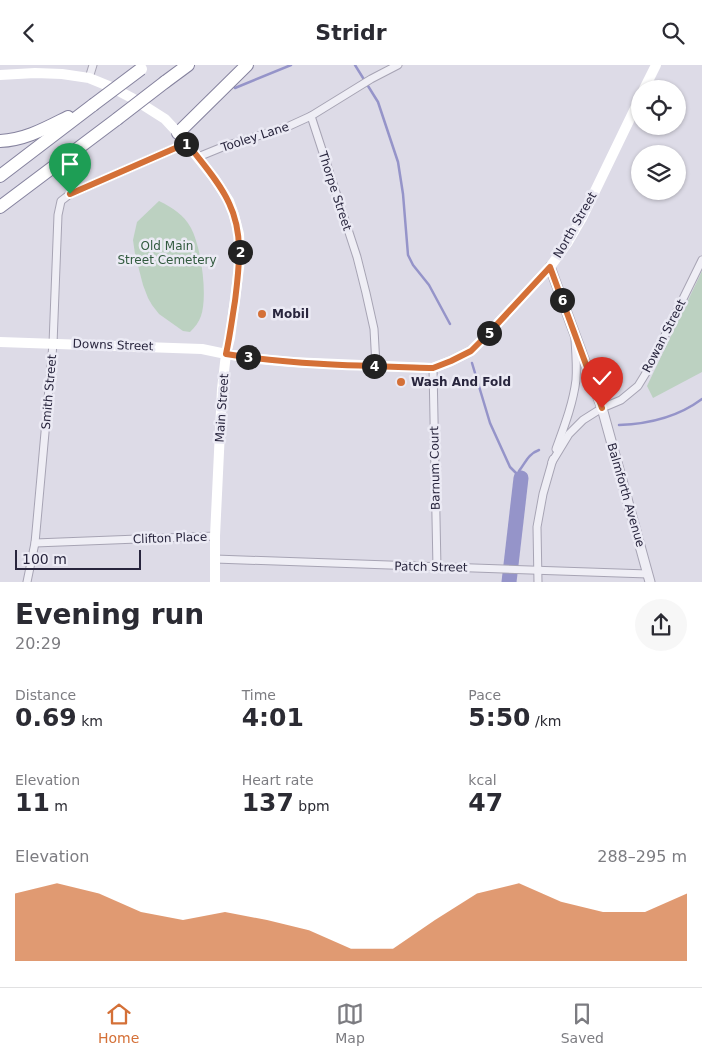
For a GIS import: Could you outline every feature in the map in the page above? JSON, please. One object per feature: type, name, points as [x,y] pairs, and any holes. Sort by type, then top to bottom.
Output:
[{"type":"highway","points":[[0,207],[188,65]]},
{"type":"highway","points":[[178,133],[247,65]]},
{"type":"highway","points":[[0,176],[143,67]]},
{"type":"highway","points":[[0,141],[10,141],[25,137],[93,105]]},
{"type":"main road","points":[[648,80],[656,65]]},
{"type":"main road","name":"Main Street","points":[[0,75],[62,73],[89,78],[111,87],[165,119],[198,157],[229,201],[239,234],[240,260],[222,389],[215,536],[215,582]]},
{"type":"main road","name":"North Street","points":[[226,354],[290,362],[433,368],[471,351],[550,267],[568,242],[631,116]]},
{"type":"main road","name":"Downs Street","points":[[0,341],[202,349],[226,354]]},
{"type":"street","points":[[89,78],[93,65]]},
{"type":"street","points":[[311,116],[398,65]]},
{"type":"street","name":"Tooley Lane","points":[[198,157],[224,146],[287,127],[311,116]]},
{"type":"street","name":"Thorpe Street","points":[[311,116],[366,293],[374,329],[376,366]]},
{"type":"street","name":"Smith Street","points":[[27,582],[35,543],[53,343],[58,215],[61,201],[70,194],[187,143]]},
{"type":"street","name":"Rowan Street","points":[[552,462],[569,434],[583,420],[602,408],[621,400],[638,386],[649,368],[702,260]]},
{"type":"street","name":"Balmforth Avenue","points":[[550,267],[602,408],[649,578]]},
{"type":"street","name":"Rowan Street","points":[[538,582],[537,527],[542,494],[573,398],[577,359],[574,336]]},
{"type":"street","name":"Barnum Court","points":[[433,368],[437,568]]},
{"type":"street","name":"Clifton Place","points":[[35,543],[215,536]]},
{"type":"street","name":"Patch Street","points":[[215,559],[437,568],[504,568],[649,578]]},
{"type":"green space","name":"Old Main Street Cemetery","points":[[159,201],[185,219],[195,236],[198,247],[204,284],[203,307],[199,320],[190,332],[183,331],[159,314],[152,305],[143,285],[135,254],[133,240],[137,222]]},
{"type":"green space","points":[[702,271],[702,372],[653,398],[647,386]]},
{"type":"waterway","points":[[235,88],[291,65]]},
{"type":"waterway","points":[[355,65],[378,102],[398,162],[403,194],[408,255],[413,265],[429,285],[450,324]]},
{"type":"waterway","points":[[472,363],[490,423],[510,467],[521,478]]},
{"type":"waterway","points":[[619,425],[652,421],[673,415],[702,399]]},
{"type":"waterway","points":[[521,476],[519,471],[530,456],[539,450]]},
{"type":"waterway","points":[[509,582],[521,478]]},
{"type":"place","name":"Mobil","points":[[262,314]]},
{"type":"place","name":"Wash And Fold","points":[[401,382]]},
{"type":"route","points":[[70,194],[187,143],[229,201],[239,234],[240,260],[230,338],[226,354],[258,359],[433,368],[471,351],[550,267],[602,408]]}]
